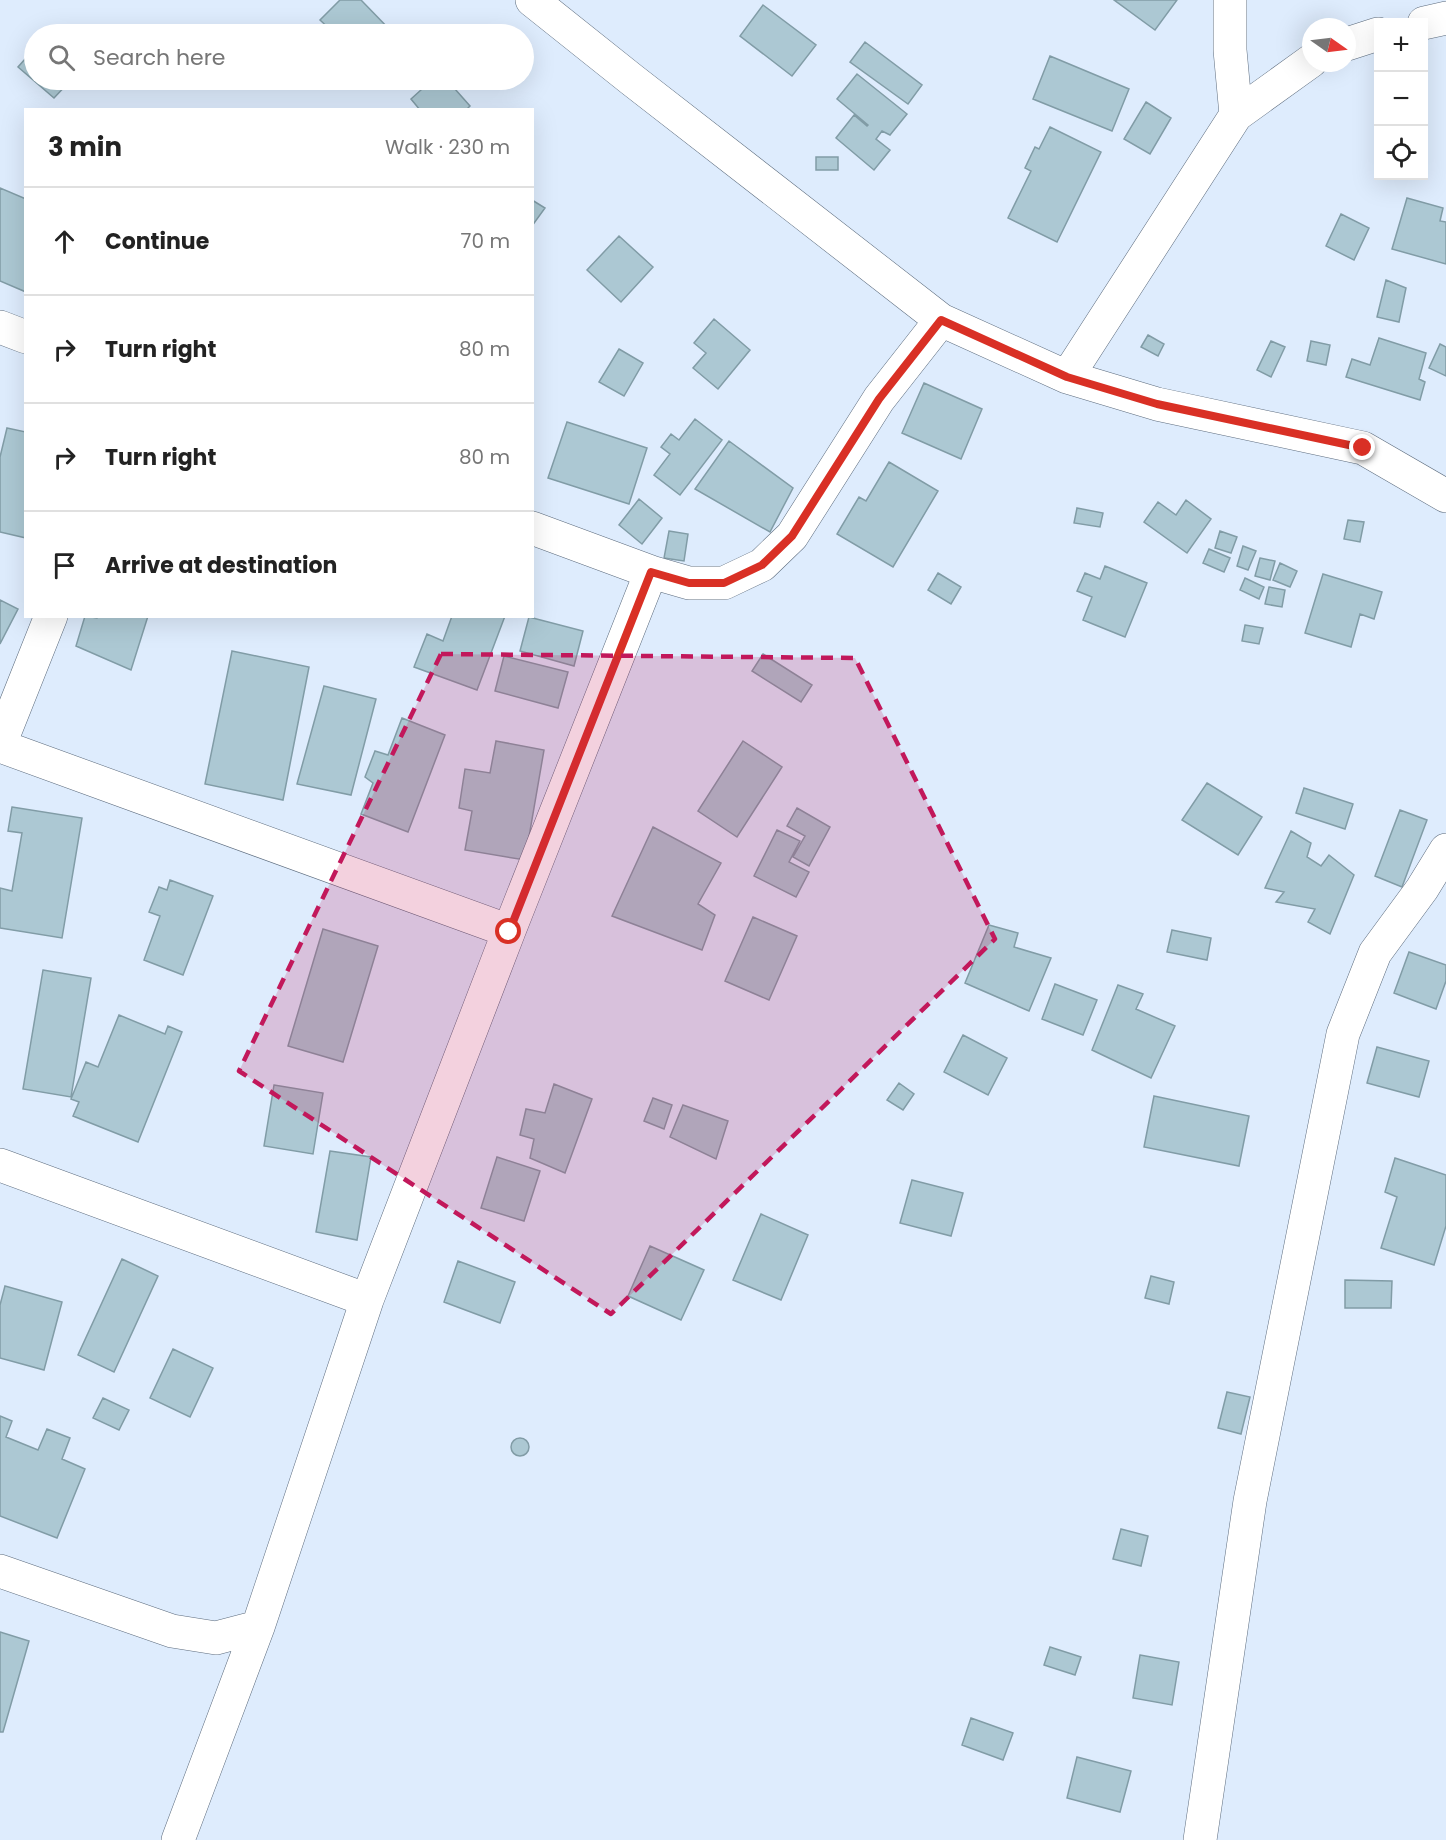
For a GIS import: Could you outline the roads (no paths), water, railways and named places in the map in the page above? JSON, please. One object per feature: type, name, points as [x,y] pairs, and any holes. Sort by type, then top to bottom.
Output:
[{"type":"street","points":[[532,0],[640,87],[941,320],[1067,377],[1157,404],[1363,448],[1446,496]]},
{"type":"street","points":[[1230,0],[1230,50],[1236,115]]},
{"type":"street","points":[[1428,22],[1446,18]]},
{"type":"street","points":[[1356,41],[1374,35]]},
{"type":"street","points":[[1067,377],[1236,115],[1302,67]]},
{"type":"street","points":[[534,529],[651,572],[689,583],[724,583],[762,565],[792,536],[879,399],[941,320]]},
{"type":"street","points":[[0,327],[24,336]]},
{"type":"street","points":[[178,1840],[258,1627],[367,1300],[651,572]]},
{"type":"street","points":[[50,618],[0,746],[509,932]]},
{"type":"street","points":[[1200,1840],[1206,1812],[1250,1501],[1343,1034],[1375,953],[1422,889],[1446,850]]},
{"type":"street","points":[[0,1165],[367,1300]]},
{"type":"street","points":[[0,1570],[172,1631],[216,1638],[258,1627]]}]
